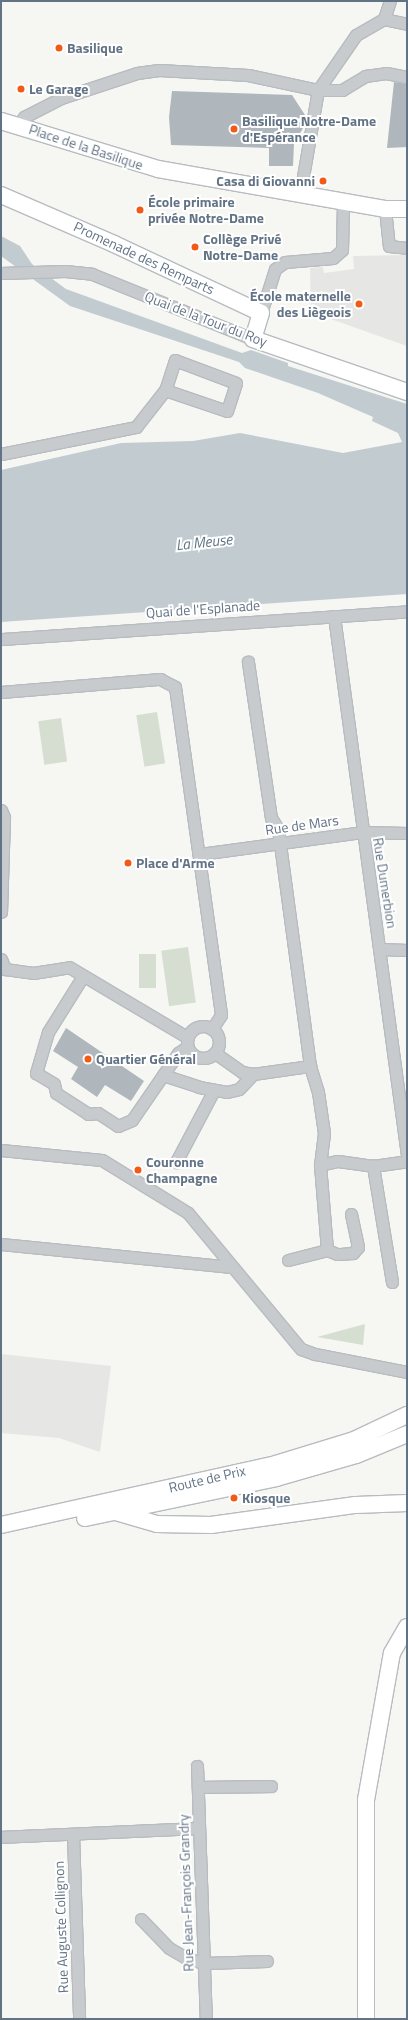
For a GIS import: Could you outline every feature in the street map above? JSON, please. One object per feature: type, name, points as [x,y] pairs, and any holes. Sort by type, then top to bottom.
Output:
[{"type":"main road","points":[[1,121],[18,125]]},
{"type":"main road","name":"Place de la Basilique","points":[[18,125],[158,169],[385,209],[407,209]]},
{"type":"main road","name":"Promenade des Remparts","points":[[1,195],[114,244],[261,313]]},
{"type":"main road","points":[[253,339],[261,313]]},
{"type":"main road","name":"Quai de la Tour du Roy","points":[[253,339],[407,392]]},
{"type":"main road","name":"Route de Prix","points":[[1,1536],[276,1464],[354,1440],[407,1416]]},
{"type":"main road","name":"Route de Prix","points":[[1,1525],[276,1478],[356,1455],[406,1434]]},
{"type":"main road","points":[[113,1506],[157,1524],[180,1526],[211,1525],[356,1505],[407,1503]]},
{"type":"main road","points":[[366,2019],[366,1800],[392,1653],[407,1627]]},
{"type":"street","points":[[300,194],[318,90],[356,35],[384,18],[390,1]]},
{"type":"street","points":[[384,18],[407,24]]},
{"type":"street","name":"Place de la Basilique","points":[[18,125],[24,117],[61,98],[130,74],[152,71],[248,74],[318,90],[342,90],[365,76],[386,73],[407,77]]},
{"type":"street","points":[[261,313],[275,270],[285,262],[333,258],[342,250],[343,201]]},
{"type":"street","points":[[385,209],[389,246],[407,248]]},
{"type":"street","name":"Quai de la Tour du Roy","points":[[1,273],[65,271],[92,274],[253,339]]},
{"type":"street","points":[[1,454],[136,427],[165,390],[175,360],[236,383],[227,411],[165,390]]},
{"type":"street","name":"Quai de l'Esplanade","points":[[1,639],[407,611]]},
{"type":"street","name":"Rue Dumerbion","points":[[334,616],[362,832],[380,949],[407,1154]]},
{"type":"street","points":[[248,662],[271,818],[278,829],[310,1066],[318,1092],[324,1133],[320,1165],[327,1250]]},
{"type":"street","points":[[1,692],[160,680],[171,683],[176,693],[200,854],[221,1015],[212,1029]]},
{"type":"street","points":[[1,810],[4,817],[1,912]]},
{"type":"street","name":"Rue de Mars","points":[[200,854],[362,832],[407,833]]},
{"type":"street","points":[[380,949],[407,950]]},
{"type":"street","points":[[1,959],[6,969],[33,973],[69,968],[187,1042],[199,1058],[215,1054],[242,1072],[254,1074],[310,1066]]},
{"type":"street","points":[[83,976],[48,1032],[36,1073],[54,1084],[56,1093],[88,1114],[98,1113],[118,1126],[132,1120],[197,1027],[212,1029]]},
{"type":"street","points":[[212,1029],[219,1043],[215,1054]]},
{"type":"street","points":[[163,1075],[214,1090],[227,1092],[239,1088],[254,1074]]},
{"type":"street","points":[[176,1162],[214,1090]]},
{"type":"street","points":[[1,1150],[102,1160],[188,1213],[301,1349],[315,1354],[407,1372]]},
{"type":"street","points":[[320,1165],[338,1161],[373,1166],[407,1161]]},
{"type":"street","points":[[373,1166],[392,1282]]},
{"type":"street","points":[[288,1260],[327,1250],[337,1254],[353,1252],[358,1248],[350,1214]]},
{"type":"street","points":[[1,1244],[232,1267]]},
{"type":"street","name":"Rue Jean-François Grandry","points":[[197,1766],[206,2019]]},
{"type":"street","points":[[198,1787],[271,1786]]},
{"type":"street","points":[[1,1837],[199,1828]]},
{"type":"street","name":"Rue Auguste Collignon","points":[[73,1834],[79,2019]]},
{"type":"street","points":[[141,1919],[169,1948],[186,1958],[204,1963],[267,1961]]},
{"type":"shaded area","name":"École maternelle des Liègeois","points":[[407,255],[407,346],[311,312],[310,268],[323,267],[324,273],[354,269],[353,256]]},
{"type":"shaded area","points":[[157,712],[165,763],[144,767],[136,715]]},
{"type":"shaded area","points":[[61,718],[67,762],[44,765],[38,721]]},
{"type":"shaded area","points":[[188,947],[196,1002],[169,1006],[161,951]]},
{"type":"shaded area","points":[[139,954],[156,954],[156,988],[139,988]]},
{"type":"shaded area","points":[[365,1324],[363,1345],[317,1337]]},
{"type":"shaded area","points":[[1,1354],[111,1366],[100,1452],[59,1438],[1,1433]]},
{"type":"water","name":"La Meuse","points":[[1,236],[20,246],[32,264],[66,289],[242,353],[251,350],[288,363],[288,366],[407,404],[407,594],[1,622],[1,470],[121,443],[193,441],[240,433],[343,453],[402,442],[398,433],[372,421],[373,417],[318,393],[245,368],[239,362],[70,306],[1,256]]},
{"type":"building","points":[[394,82],[407,84],[407,147],[387,148]]},
{"type":"building","name":"Basilique Notre-Dame d'Espérance","points":[[172,91],[292,95],[305,115],[296,120],[305,125],[294,143],[293,166],[269,166],[269,148],[171,145],[169,117]]},
{"type":"building","name":"Quartier Général","points":[[66,1028],[144,1081],[131,1101],[105,1085],[97,1097],[71,1079],[78,1067],[53,1051]]},
{"type":"place","name":"Basilique","points":[[59,48]]},
{"type":"place","name":"Le Garage","points":[[21,89]]},
{"type":"place","name":"Basilique Notre-Dame d'Espérance","points":[[234,129]]},
{"type":"place","name":"Casa di Giovanni","points":[[323,181]]},
{"type":"place","name":"École primaire privée Notre-Dame","points":[[140,210]]},
{"type":"place","name":"Collège Privé Notre-Dame","points":[[195,247]]},
{"type":"place","name":"École maternelle des Liègeois","points":[[359,304]]},
{"type":"place","name":"Place d'Arme","points":[[128,863]]},
{"type":"place","name":"Quartier Général","points":[[88,1059]]},
{"type":"place","name":"Couronne Champagne","points":[[138,1170]]},
{"type":"place","name":"Kiosque","points":[[234,1498]]}]
